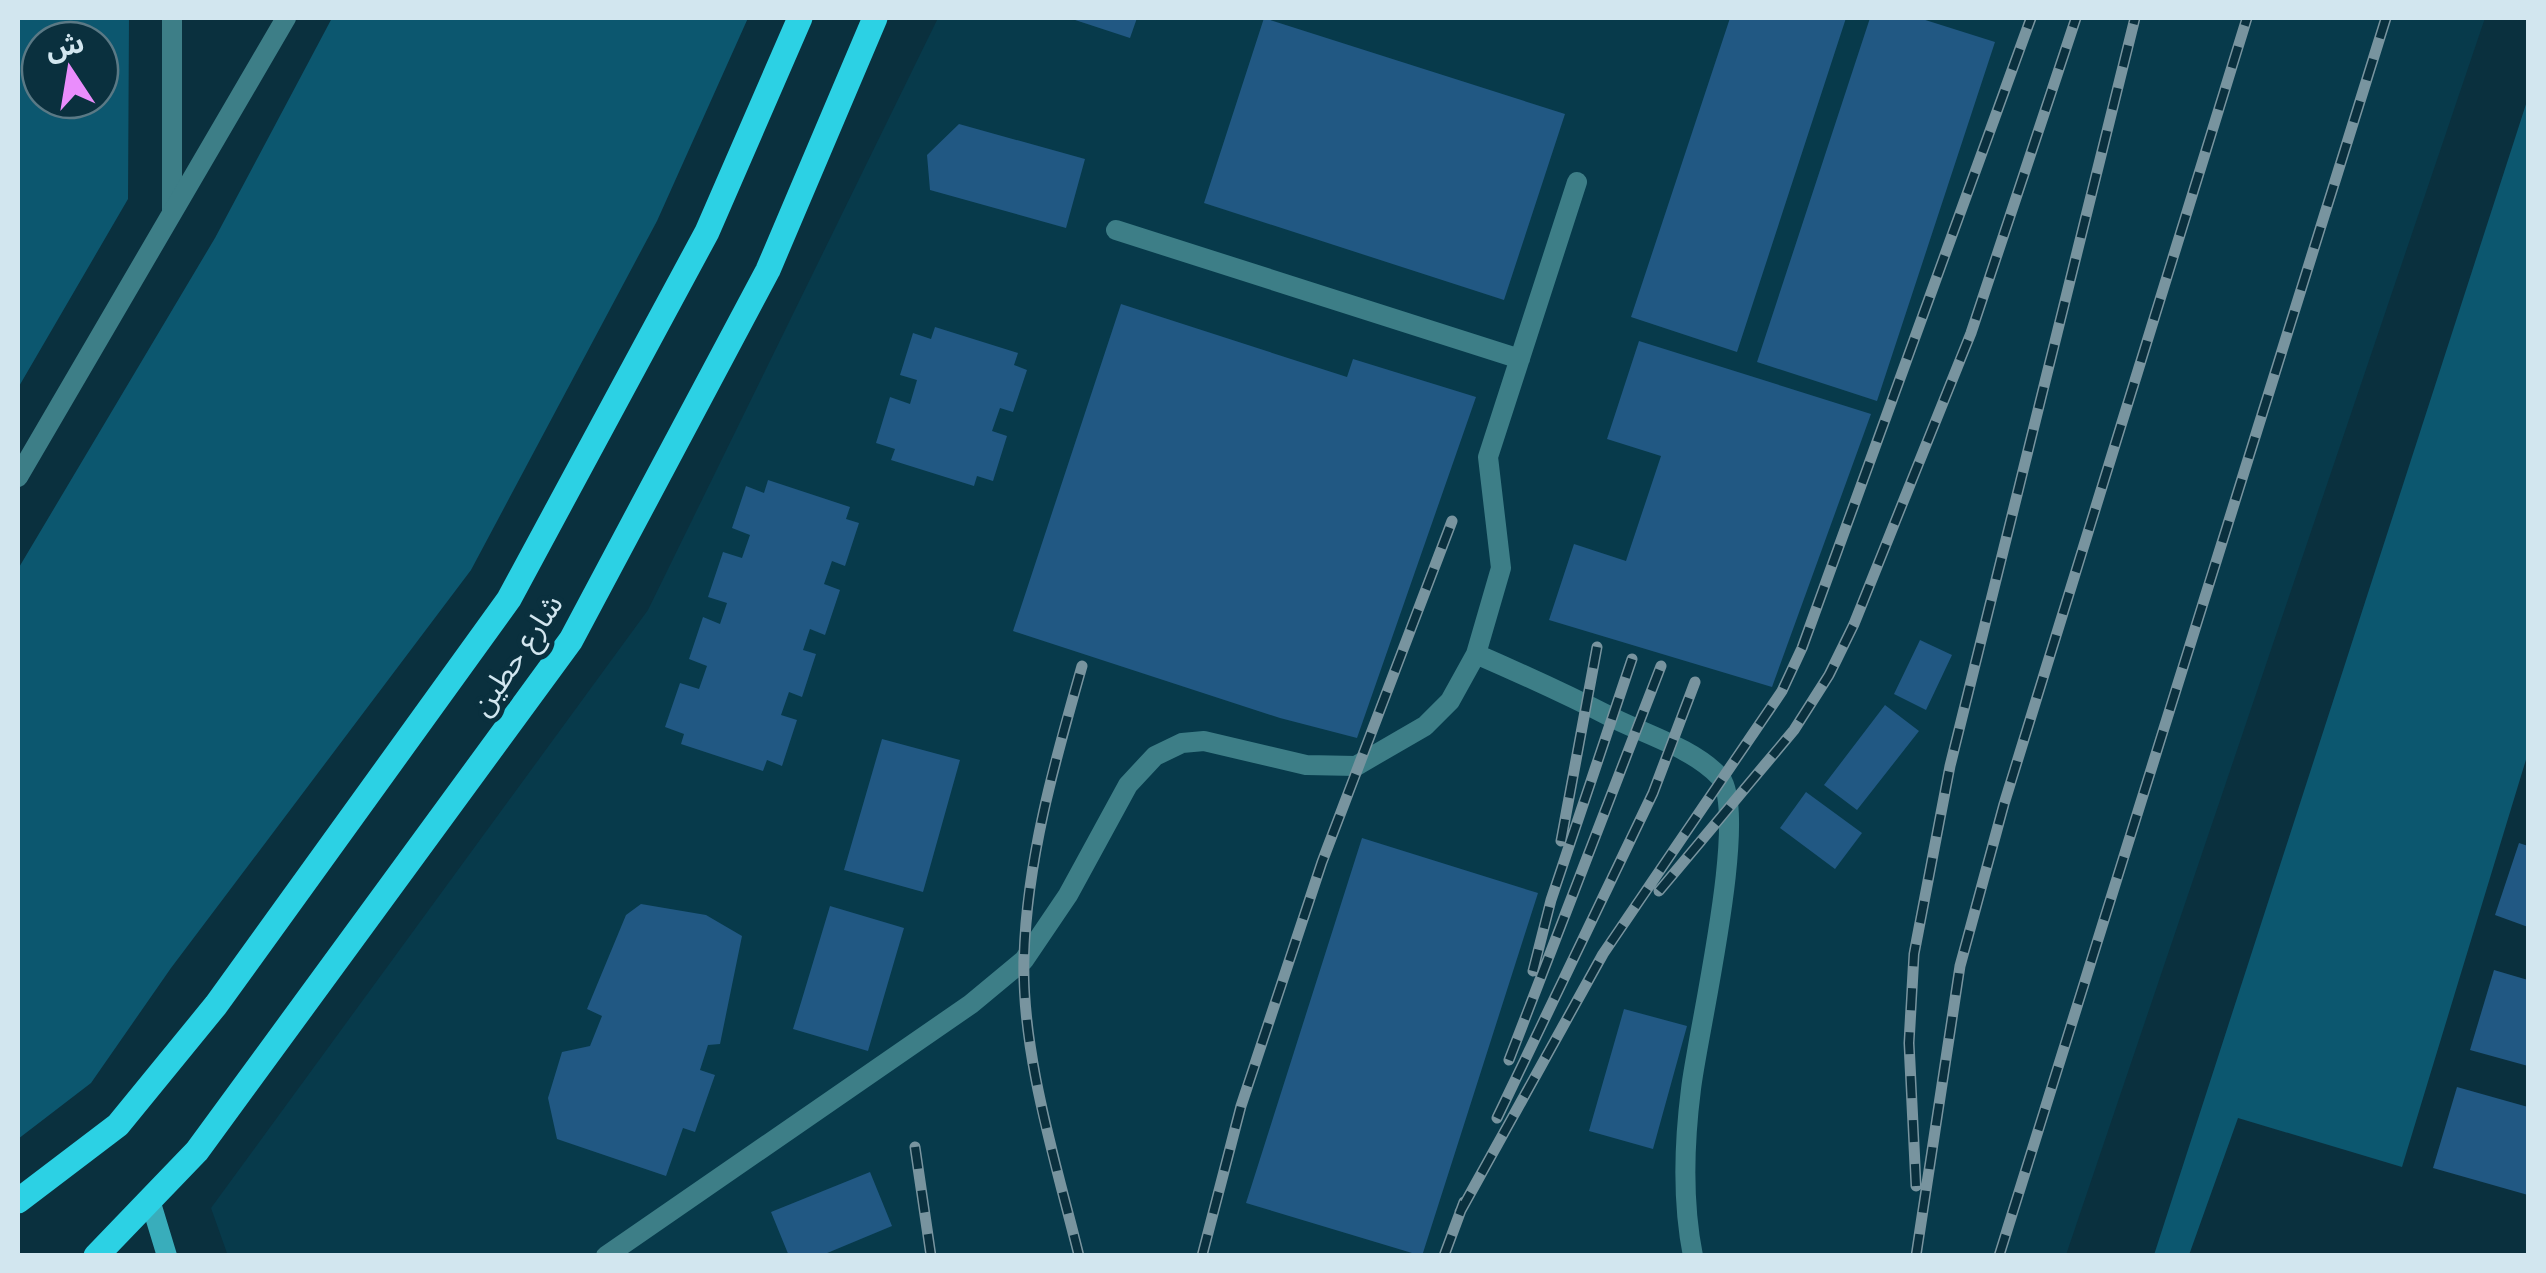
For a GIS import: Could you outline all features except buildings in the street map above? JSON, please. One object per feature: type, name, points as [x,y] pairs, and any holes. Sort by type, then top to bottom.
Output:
[{"type":"main road","name":"شارع حطين","points":[[18,1202],[118,1125],[216,1006],[508,599],[707,232],[800,18]]},
{"type":"main road","name":"شارع حطين","points":[[96,1256],[197,1151],[572,640],[768,270],[874,18]]},
{"type":"main road","points":[[150,1200],[166,1256]]},
{"type":"street","points":[[172,18],[172,210]]},
{"type":"street","points":[[18,477],[286,18]]},
{"type":"street","points":[[606,1256],[971,1004],[1024,960],[1068,895],[1128,785],[1155,756],[1182,743],[1204,741],[1306,765],[1356,766],[1425,726],[1450,701],[1476,654],[1501,568],[1488,457],[1577,182]]},
{"type":"street","points":[[1116,230],[1520,359]]},
{"type":"street","points":[[1476,654],[1672,745],[1709,767],[1722,779],[1728,793],[1727,861],[1690,1091],[1684,1182],[1693,1256]]},
{"type":"shaded area","points":[[18,18],[129,18],[128,199],[18,388]]},
{"type":"shaded area","points":[[332,18],[748,18],[657,221],[471,570],[171,968],[91,1083],[18,1139],[18,569],[215,238]]},
{"type":"shaded area","points":[[938,18],[2485,18],[2066,1255],[228,1256],[211,1208],[648,610]]},
{"type":"shaded area","points":[[2528,98],[2528,753],[2402,1167],[2238,1118],[2189,1255],[2154,1255]]},
{"type":"railway","points":[[1460,1212],[1603,954],[1782,691],[1802,648],[2031,18]]},
{"type":"railway","points":[[1659,891],[1794,730],[1829,675],[1854,624],[1971,333],[2076,18]]},
{"type":"railway","points":[[1916,1186],[1909,1043],[1914,954],[1950,766],[2135,18]]},
{"type":"railway","points":[[1916,1256],[1960,966],[2004,804],[2247,18]]},
{"type":"railway","points":[[1999,1256],[2386,18]]},
{"type":"railway","points":[[1202,1256],[1241,1106],[1322,862],[1452,521]]},
{"type":"railway","points":[[1561,841],[1597,647]]},
{"type":"railway","points":[[1533,971],[1551,900],[1632,659]]},
{"type":"railway","points":[[1079,1256],[1034,1069],[1024,957],[1037,846],[1082,666]]},
{"type":"railway","points":[[1509,1060],[1661,666]]},
{"type":"railway","points":[[1497,1118],[1653,793],[1695,682]]},
{"type":"railway","points":[[915,1147],[931,1256]]},
{"type":"railway","points":[[1444,1256],[1464,1202]]}]
